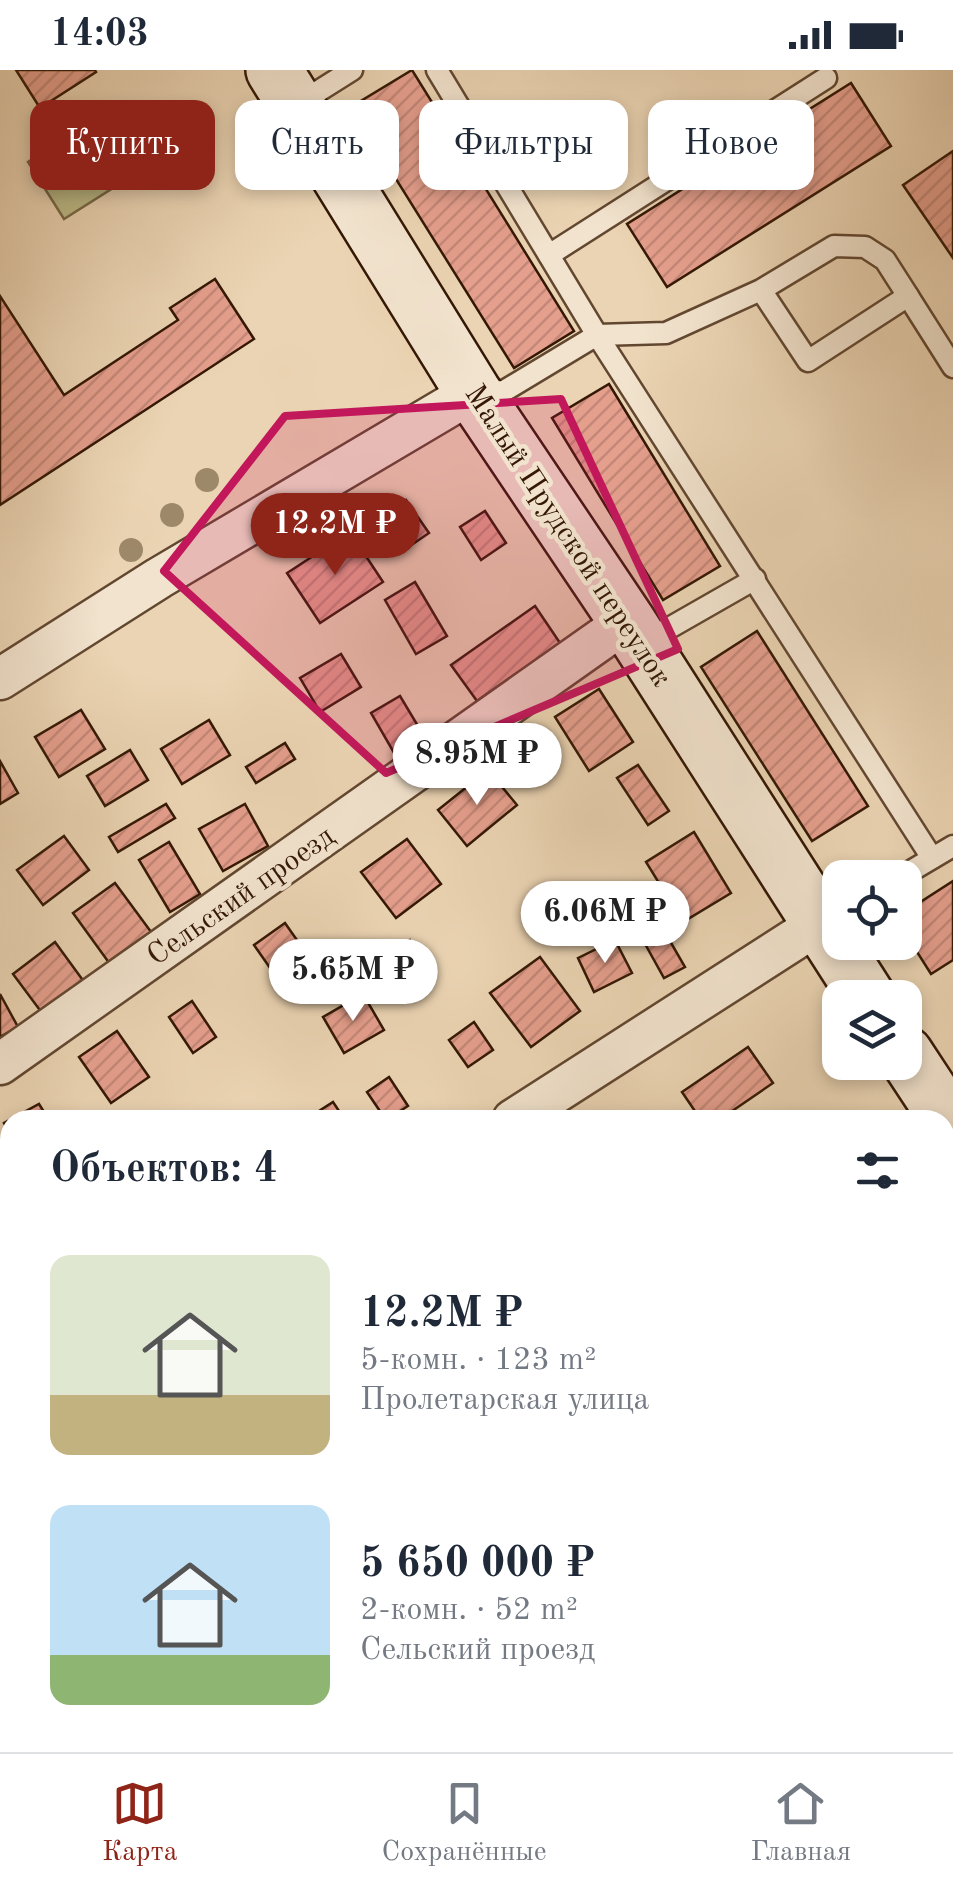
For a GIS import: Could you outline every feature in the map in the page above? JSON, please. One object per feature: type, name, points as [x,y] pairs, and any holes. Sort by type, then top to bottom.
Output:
[{"type":"street","name":"Малый Прудской переулок","points":[[286,87],[474,392],[822,906]]},
{"type":"street","points":[[0,678],[159,578],[474,392]]},
{"type":"street","name":"Сельский проезд","points":[[0,1064],[634,633]]},
{"type":"street","points":[[530,1110],[822,923]]},
{"type":"street","points":[[922,1076],[948,1110]]},
{"type":"lane","points":[[286,87],[352,70]]},
{"type":"lane","points":[[437,70],[596,335],[932,858]]},
{"type":"lane","points":[[549,255],[826,78]]},
{"type":"lane","points":[[474,392],[504,391],[596,335],[666,334],[762,290],[834,246],[865,247],[884,260],[953,367]]},
{"type":"lane","points":[[762,290],[808,361],[908,296]]},
{"type":"lane","points":[[634,633],[755,580]]},
{"type":"lane","points":[[922,864],[953,846]]},
{"type":"highlighted area","points":[[561,399],[678,649],[386,773],[164,571],[285,416]]},
{"type":"green space","points":[[46,190],[110,190],[64,219]]},
{"type":"building","points":[[16,70],[96,72],[52,100],[35,100]]},
{"type":"building","points":[[412,70],[431,100],[419,100],[419,190],[486,190],[574,331],[514,368],[399,184],[399,100],[363,100]]},
{"type":"building","points":[[851,83],[891,146],[667,287],[627,224],[681,190],[814,190],[814,106]]},
{"type":"building","points":[[953,151],[953,258],[903,185]]},
{"type":"building","points":[[215,279],[254,339],[0,505],[0,296],[64,395],[178,320],[170,308]]},
{"type":"building","points":[[609,384],[720,566],[663,600],[552,418]]},
{"type":"building","points":[[406,500],[429,533],[404,550],[381,517]]},
{"type":"building","points":[[485,511],[506,543],[481,560],[460,527]]},
{"type":"building","points":[[350,532],[383,582],[320,623],[287,573]]},
{"type":"building","points":[[415,582],[447,636],[416,654],[385,600]]},
{"type":"building","points":[[535,606],[560,643],[477,701],[451,665]]},
{"type":"building","points":[[757,631],[868,806],[812,841],[701,667]]},
{"type":"building","points":[[341,654],[361,687],[320,712],[300,678]]},
{"type":"building","points":[[599,689],[633,742],[589,771],[555,717]]},
{"type":"building","points":[[400,696],[427,741],[397,758],[371,713]]},
{"type":"building","points":[[81,710],[105,749],[59,777],[35,737]]},
{"type":"building","points":[[209,720],[230,755],[182,784],[161,749]]},
{"type":"building","points":[[285,743],[295,759],[256,783],[246,767]]},
{"type":"building","points":[[130,750],[148,780],[105,806],[87,776]]},
{"type":"building","points":[[0,761],[18,793],[0,804]]},
{"type":"building","points":[[638,765],[669,811],[648,825],[617,778]]},
{"type":"building","points":[[488,770],[517,805],[467,846],[438,810]]},
{"type":"building","points":[[166,804],[175,818],[118,852],[109,837]]},
{"type":"building","points":[[245,804],[268,846],[223,871],[199,829]]},
{"type":"building","points":[[694,832],[731,893],[683,922],[646,862]]},
{"type":"building","points":[[64,836],[89,870],[43,905],[17,870]]},
{"type":"building","points":[[407,839],[441,884],[396,918],[361,872]]},
{"type":"building","points":[[169,842],[200,894],[170,912],[139,860]]},
{"type":"building","points":[[953,881],[953,960],[931,974],[922,960],[922,901]]},
{"type":"building","points":[[115,883],[157,940],[115,971],[73,913]]},
{"type":"building","points":[[659,922],[685,967],[664,978],[639,933]]},
{"type":"building","points":[[285,923],[313,963],[282,985],[254,945]]},
{"type":"building","points":[[410,940],[417,953],[392,968],[384,955]]},
{"type":"building","points":[[615,940],[632,973],[594,992],[578,958]]},
{"type":"building","points":[[55,942],[90,990],[48,1021],[13,974]]},
{"type":"building","points":[[540,957],[580,1011],[531,1047],[490,993]]},
{"type":"building","points":[[0,994],[18,1027],[0,1037]]},
{"type":"building","points":[[363,994],[384,1030],[344,1053],[323,1017]]},
{"type":"building","points":[[192,1001],[216,1037],[193,1053],[169,1017]]},
{"type":"building","points":[[474,1022],[493,1050],[468,1067],[449,1040]]},
{"type":"building","points":[[117,1031],[149,1077],[111,1103],[79,1057]]},
{"type":"building","points":[[748,1047],[773,1083],[734,1110],[694,1110],[682,1092]]},
{"type":"building","points":[[389,1077],[408,1106],[402,1110],[379,1110],[367,1092]]},
{"type":"building","points":[[333,1102],[338,1110],[321,1110]]}]
